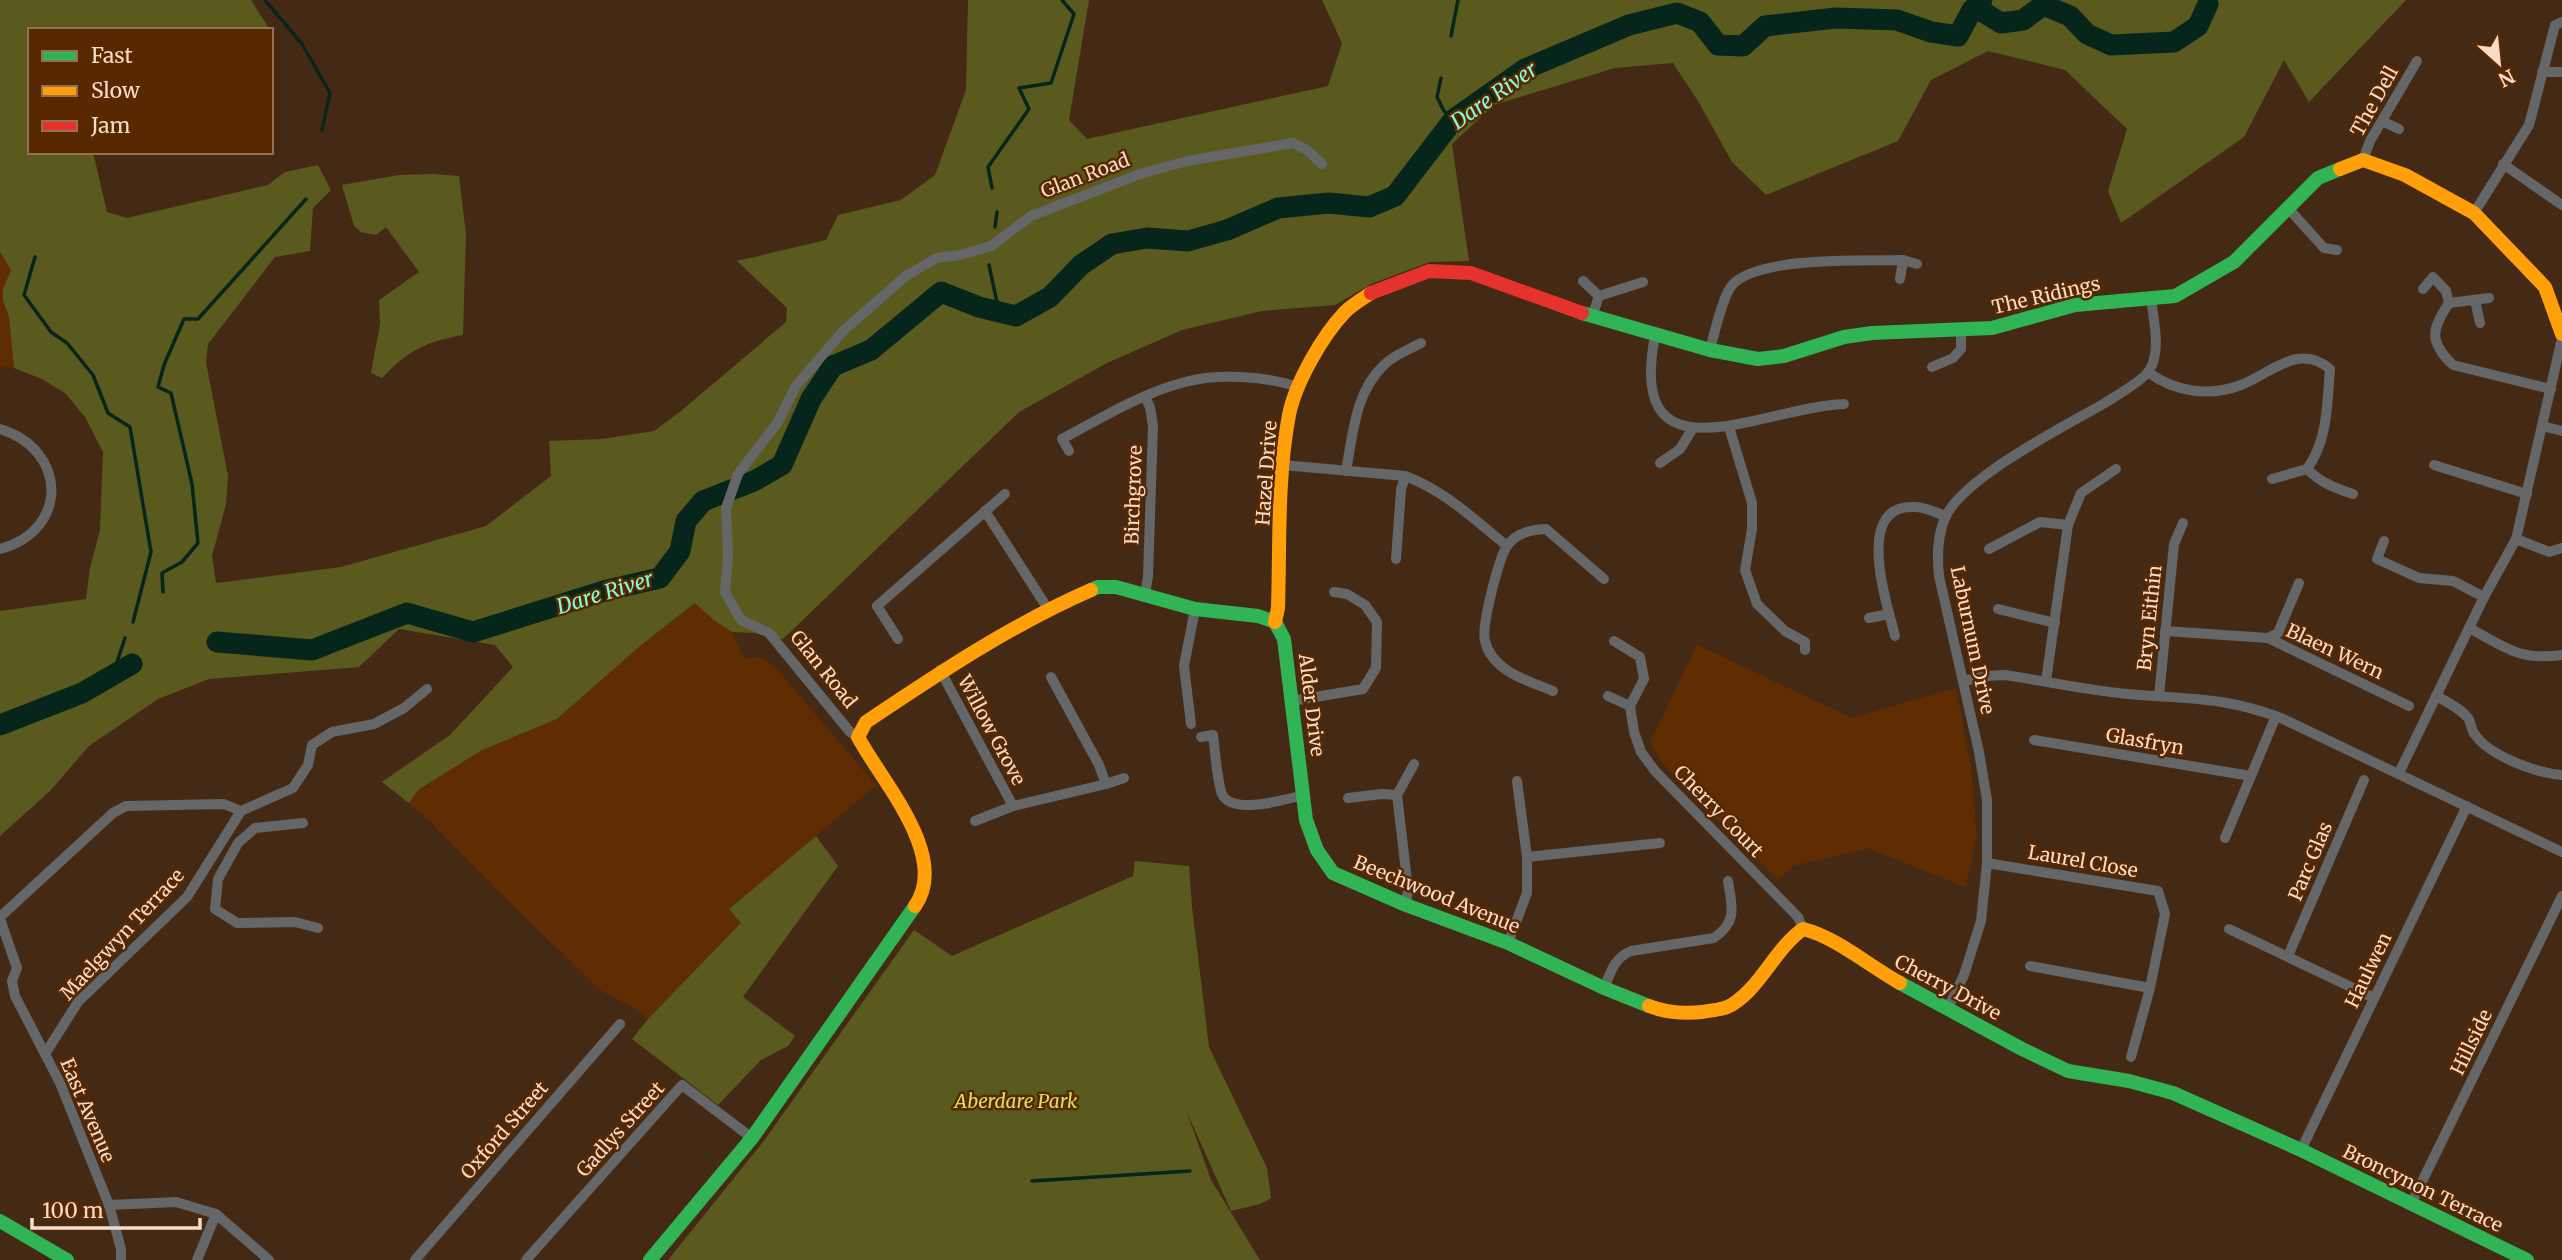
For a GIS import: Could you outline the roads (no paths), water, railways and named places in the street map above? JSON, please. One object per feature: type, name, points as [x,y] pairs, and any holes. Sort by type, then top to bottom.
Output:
[{"type":"street","points":[[2474,214],[2529,125],[2555,25],[2562,22]]},
{"type":"street","name":"The Dell","points":[[2363,160],[2417,61]]},
{"type":"street","points":[[2542,72],[2562,72]]},
{"type":"street","points":[[2382,121],[2399,129]]},
{"type":"street","name":"Glan Road","points":[[650,1260],[752,1138],[915,906],[925,888],[927,874],[921,847],[858,737],[850,732],[769,633],[741,620],[725,592],[728,556],[726,508],[738,474],[778,422],[796,386],[843,331],[907,275],[937,258],[991,246],[1031,216],[1139,174],[1187,161],[1293,143],[1307,150],[1322,164]]},
{"type":"street","points":[[2363,160],[2405,175],[2474,214],[2545,287],[2562,333],[2516,539],[2484,597],[2399,773]]},
{"type":"street","name":"The Ridings","points":[[1592,317],[1710,350],[1758,359],[1784,356],[1853,336],[1992,328],[2075,305],[2175,296],[2234,262],[2318,178],[2363,160]]},
{"type":"street","points":[[2503,164],[2562,205]]},
{"type":"street","points":[[2287,208],[2325,248],[2337,250]]},
{"type":"street","points":[[1710,350],[1719,316],[1732,284],[1760,269],[1814,262],[1903,260],[1917,264]]},
{"type":"street","points":[[1900,279],[1903,260]]},
{"type":"street","name":"Hazel Drive","points":[[1275,622],[1278,608],[1283,465],[1289,414],[1298,387],[1322,342],[1345,312],[1371,293],[1429,271],[1471,273],[1592,317]]},
{"type":"street","points":[[2423,289],[2437,272],[2449,303],[2435,328],[2436,343],[2441,354],[2453,365],[2551,389]]},
{"type":"street","points":[[1583,281],[1599,296]]},
{"type":"street","points":[[1599,296],[1643,282]]},
{"type":"street","points":[[1592,317],[1599,296]]},
{"type":"street","points":[[2151,297],[2156,348],[2148,372],[2161,382],[2188,391],[2211,392],[2241,385],[2275,367],[2300,358],[2320,361],[2330,369],[2326,425],[2315,459],[2307,469],[2272,479]]},
{"type":"street","points":[[2449,303],[2489,298]]},
{"type":"street","points":[[2475,300],[2480,323]]},
{"type":"street","points":[[1931,368],[1953,358],[1961,349],[1961,329]]},
{"type":"street","points":[[1655,336],[1649,365],[1660,412],[1679,424],[1701,429],[1729,427],[1819,405],[1844,404]]},
{"type":"street","points":[[1346,471],[1357,411],[1368,386],[1385,364],[1421,343]]},
{"type":"street","name":"Laburnum Drive","points":[[1948,1008],[1964,975],[1980,921],[1987,863],[1987,800],[1964,681],[1939,576],[1939,537],[1946,516],[1959,496],[1985,475],[2118,395],[2148,372]]},
{"type":"street","points":[[1069,451],[1062,439],[1145,397],[1187,381],[1255,377],[1298,387]]},
{"type":"street","name":"Birchgrove","points":[[1145,397],[1150,407],[1153,426],[1148,576],[1145,594]]},
{"type":"street","points":[[2542,426],[2562,431]]},
{"type":"street","points":[[1729,427],[1752,503],[1752,529],[1745,570],[1757,604],[1785,631],[1805,642],[1805,650]]},
{"type":"street","points":[[1660,463],[1680,449],[1693,428]]},
{"type":"street","points":[[0,429],[22,437],[40,453],[49,473],[52,497],[45,520],[13,546],[0,549]]},
{"type":"street","points":[[1283,465],[1405,476],[1422,482],[1441,493],[1507,546]]},
{"type":"street","points":[[2434,465],[2527,494]]},
{"type":"street","points":[[2046,681],[2068,525],[2081,493],[2116,469]]},
{"type":"street","points":[[2307,469],[2317,480],[2353,494]]},
{"type":"street","points":[[1396,559],[1401,490],[1405,476]]},
{"type":"street","points":[[898,639],[877,606],[1005,494]]},
{"type":"street","points":[[1895,636],[1877,544],[1883,523],[1895,511],[1905,507],[1918,507],[1946,516]]},
{"type":"street","points":[[985,511],[1048,609]]},
{"type":"street","points":[[1989,549],[2040,522],[2068,525]]},
{"type":"street","name":"Bryn Eithin","points":[[2159,696],[2174,544],[2183,523]]},
{"type":"street","points":[[1553,691],[1517,677],[1497,662],[1485,641],[1486,609],[1507,546],[1526,531],[1546,529],[1604,579]]},
{"type":"street","points":[[2516,539],[2549,552],[2562,548]]},
{"type":"street","points":[[2384,541],[2377,559],[2419,578],[2453,581],[2484,597]]},
{"type":"street","name":"Bryn Eithin","points":[[2174,544],[2188,546]]},
{"type":"street","name":"Blaen Wern","points":[[2268,638],[2278,633],[2299,583]]},
{"type":"street","points":[[858,737],[866,722],[940,670],[1048,609],[1098,587],[1116,587],[1195,609],[1258,615],[1275,622]]},
{"type":"street","points":[[1292,702],[1363,689],[1376,668],[1377,622],[1365,606],[1347,594],[1334,592]]},
{"type":"street","points":[[1191,724],[1184,666],[1195,609]]},
{"type":"street","points":[[1998,609],[2055,622]]},
{"type":"street","points":[[1869,618],[1889,614]]},
{"type":"street","name":"Alder Drive","points":[[1275,622],[1284,639],[1304,795]]},
{"type":"street","points":[[2469,628],[2518,655],[2545,658],[2562,655]]},
{"type":"street","name":"Blaen Wern","points":[[2165,631],[2268,638],[2409,706]]},
{"type":"street","points":[[1608,696],[1630,706],[1644,679],[1640,657],[1614,641]]},
{"type":"street","name":"Willow Grove","points":[[940,670],[1013,806]]},
{"type":"street","points":[[1964,681],[1986,676],[2006,676],[2138,695],[2205,698],[2248,705],[2399,773],[2562,852]]},
{"type":"street","points":[[1051,677],[1099,765],[1106,784]]},
{"type":"street","name":"Blaen Wern","points":[[2387,695],[2391,683]]},
{"type":"street","points":[[0,918],[113,813],[126,806],[224,804],[245,808],[293,788],[308,765],[312,745],[332,732],[374,724],[404,708],[427,688]]},
{"type":"street","points":[[2436,696],[2469,719],[2474,734],[2491,750],[2524,766],[2562,775]]},
{"type":"street","name":"Cherry Court","points":[[1630,706],[1634,732],[1641,752],[1655,771],[1798,917],[1803,929]]},
{"type":"street","points":[[2225,838],[2276,716]]},
{"type":"street","points":[[1201,737],[1213,735],[1223,796],[1233,804],[1258,805],[1304,795]]},
{"type":"street","name":"Glasfryn","points":[[2034,740],[2251,776]]},
{"type":"street","points":[[1406,905],[1408,889],[1397,795],[1414,764]]},
{"type":"street","name":"Willow Grove","points":[[975,821],[1013,806],[1124,778]]},
{"type":"street","name":"Parc Glas","points":[[2288,956],[2364,780]]},
{"type":"street","points":[[1508,943],[1527,893],[1527,857],[1517,781]]},
{"type":"street","name":"Beechwood Avenue","points":[[1304,795],[1306,820],[1317,850],[1333,873],[1406,905],[1508,943],[1604,988]]},
{"type":"street","points":[[1348,798],[1397,795]]},
{"type":"street","name":"Haulwen","points":[[2301,1150],[2466,806]]},
{"type":"street","name":"Maelgwyn Terrace","points":[[45,1054],[78,1002],[187,897],[245,808]]},
{"type":"street","points":[[303,823],[255,828],[237,843],[218,879],[215,909],[237,923],[295,922],[318,928]]},
{"type":"street","points":[[1640,831],[1642,845]]},
{"type":"street","points":[[1527,857],[1660,843]]},
{"type":"street","name":"Laurel Close","points":[[1987,863],[2158,891],[2165,914],[2150,988],[2131,1057]]},
{"type":"street","points":[[204,871],[221,873]]},
{"type":"street","points":[[1728,881],[1736,894],[1731,921],[1725,930],[1714,938],[1631,951],[1622,955],[1617,959],[1604,988],[1660,1010],[1684,1014],[1716,1010],[1732,1005],[1747,991],[1789,939],[1803,929]]},
{"type":"street","name":"Hillside","points":[[2411,1203],[2562,897]]},
{"type":"street","name":"East Avenue","points":[[0,918],[17,968],[12,981],[15,996],[60,1083],[109,1205],[121,1249],[121,1260]]},
{"type":"street","name":"Cherry Drive","points":[[1803,929],[1820,933],[1874,969],[2068,1071],[2129,1081],[2173,1093],[2301,1150]]},
{"type":"street","points":[[2229,929],[2374,998]]},
{"type":"street","points":[[2030,967],[2150,988]]},
{"type":"street","name":"Oxford Street","points":[[415,1260],[620,1024]]},
{"type":"street","name":"Gadlys Street","points":[[526,1260],[682,1085],[752,1138]]},
{"type":"street","name":"Broncynon Terrace","points":[[2301,1150],[2527,1260]]},
{"type":"street","points":[[109,1205],[176,1202],[216,1214],[269,1260]]},
{"type":"street","points":[[197,1260],[216,1214]]},
{"type":"street","points":[[2,1226],[67,1260]]},
{"type":"waterway","points":[[265,0],[302,44],[330,93],[322,130]]},
{"type":"waterway","points":[[992,188],[988,167],[1029,109],[1019,88],[1051,83],[1074,14],[1062,0]]},
{"type":"waterway","points":[[1451,36],[1458,0]]},
{"type":"waterway","name":"Dare River","points":[[217,642],[312,650],[407,613],[473,632],[607,590],[660,578],[680,551],[686,521],[703,501],[754,481],[782,465],[811,399],[833,366],[871,350],[941,292],[979,307],[1016,316],[1050,297],[1081,265],[1112,244],[1147,238],[1188,241],[1227,230],[1278,208],[1329,203],[1369,207],[1395,196],[1454,119],[1525,69],[1629,25],[1677,13],[1700,22],[1718,45],[1743,46],[1765,26],[1836,18],[1897,20],[1931,32],[1958,36],[1972,10],[1982,0]]},
{"type":"waterway","points":[[1975,7],[2001,23],[2023,20],[2043,5],[2070,16],[2087,34],[2111,45],[2174,42],[2198,26],[2208,4]]},
{"type":"waterway","points":[[1441,78],[1437,97],[1444,111],[1454,119]]},
{"type":"waterway","points":[[163,592],[162,573],[182,562],[198,543],[192,484],[171,393],[158,387],[164,365],[184,319],[198,319],[306,199]]},
{"type":"waterway","points":[[995,227],[997,212]]},
{"type":"waterway","points":[[35,257],[24,295],[51,332],[67,343],[93,375],[108,413],[130,427],[151,552],[133,622]]},
{"type":"waterway","points":[[989,265],[999,312]]},
{"type":"waterway","points":[[113,674],[125,638]]},
{"type":"waterway","name":"Dare River","points":[[0,725],[82,693],[132,664]]},
{"type":"waterway","points":[[1032,1181],[1190,1171]]},
{"type":"park label","name":"Aberdare Park","points":[[1016,1101]]}]
